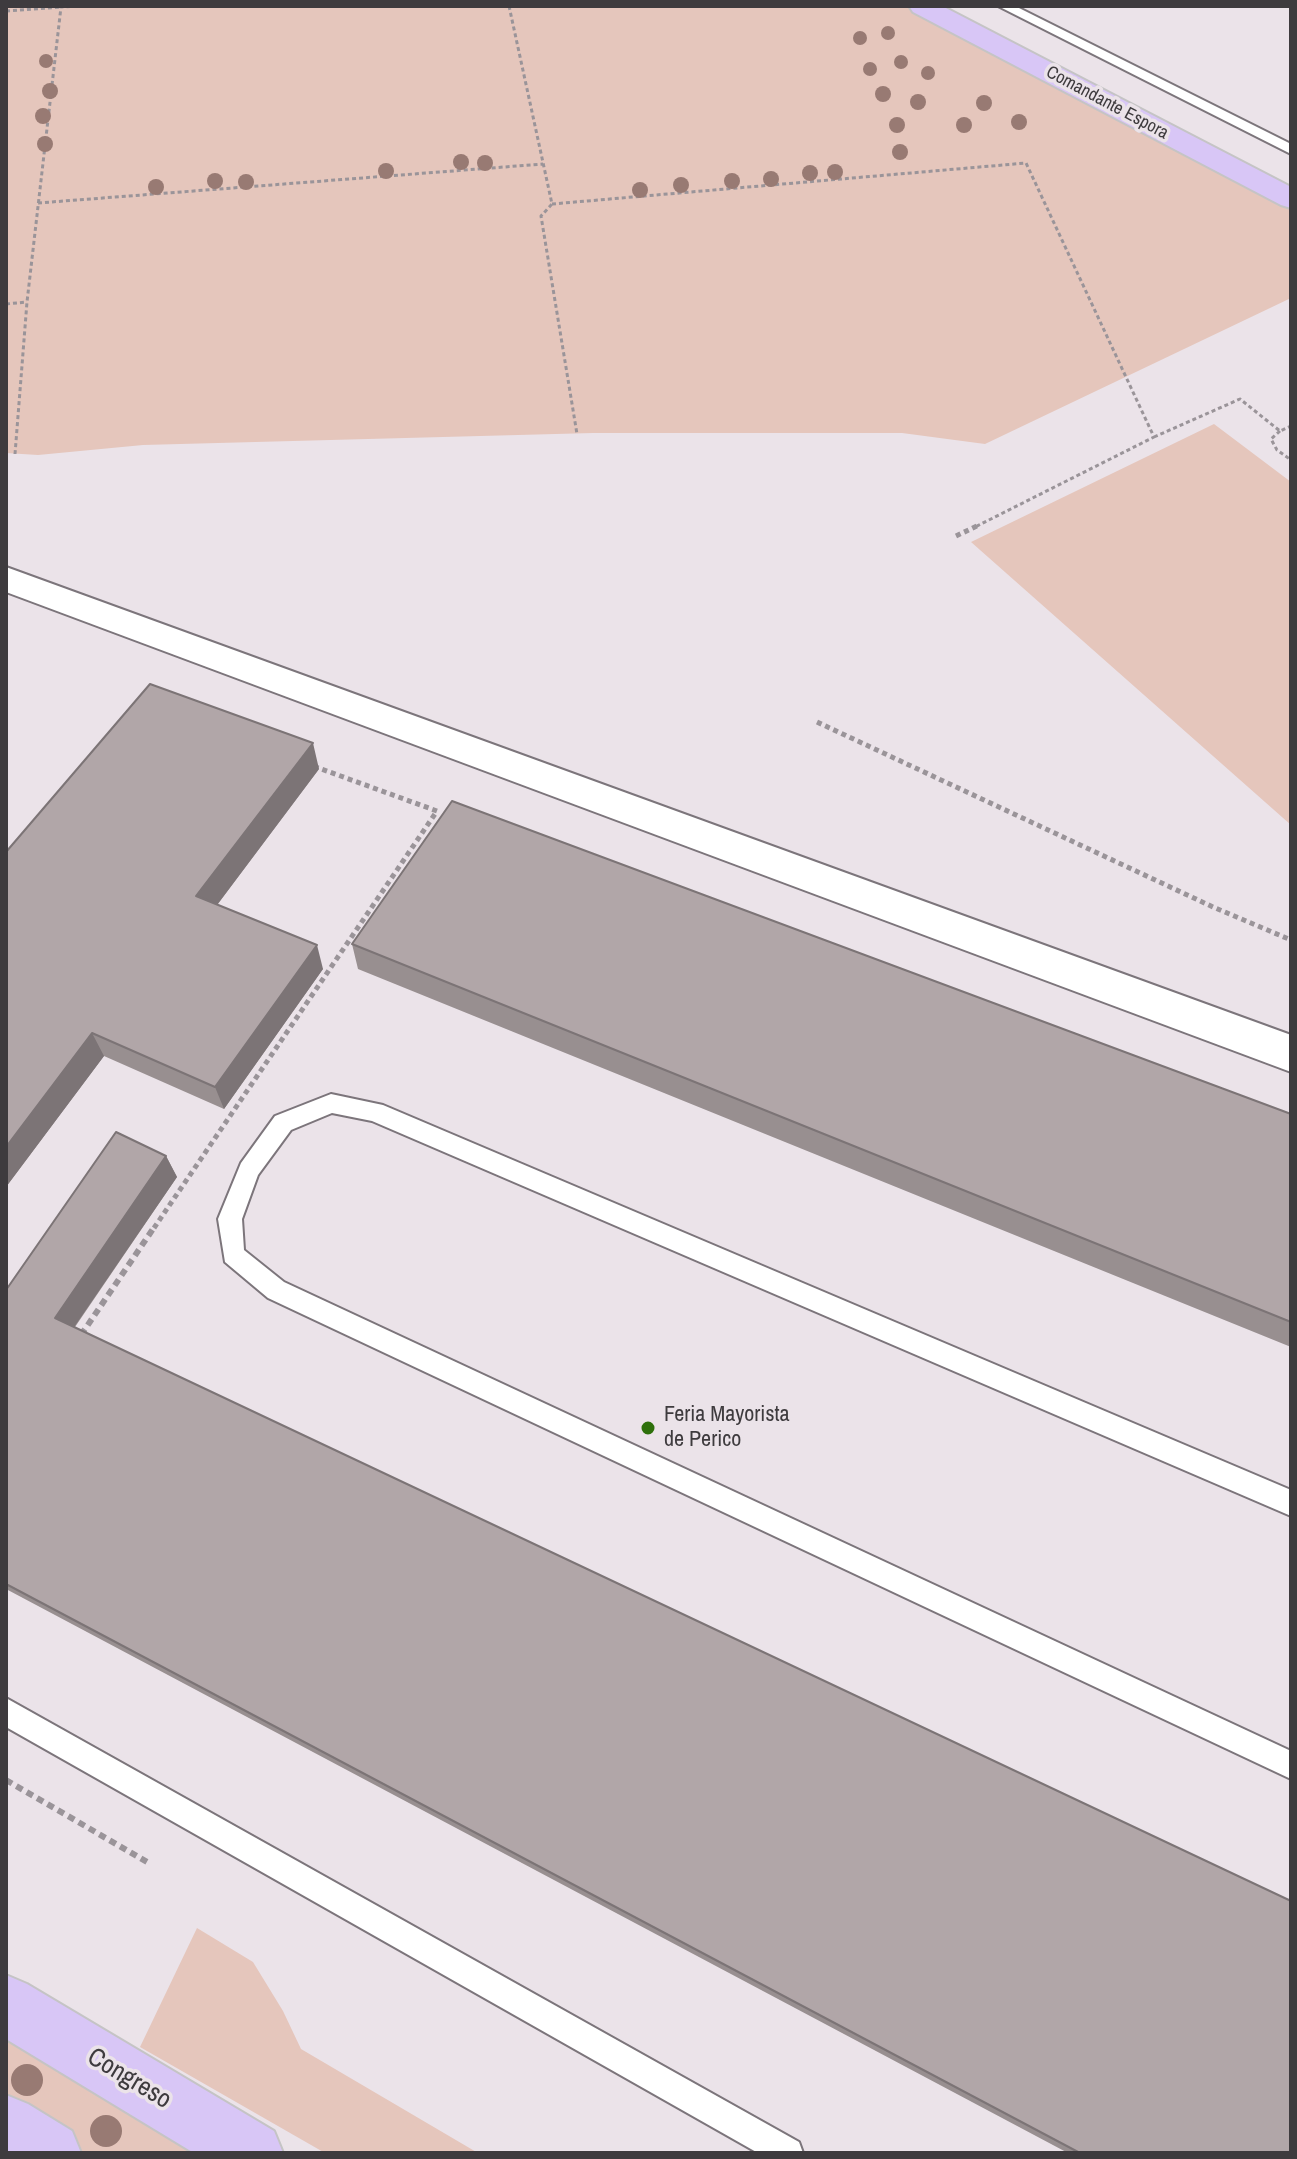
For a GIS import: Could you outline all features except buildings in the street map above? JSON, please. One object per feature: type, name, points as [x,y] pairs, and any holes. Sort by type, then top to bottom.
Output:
[{"type":"main road","name":"Comandante Espora","points":[[922,6],[1291,199]]},
{"type":"main road","name":"Comandante Espora","points":[[960,6],[1291,178]]},
{"type":"main road","name":"Congreso","points":[[6,2005],[252,2153]]},
{"type":"main road","points":[[6,2126],[50,2153]]},
{"type":"street","points":[[6,579],[1291,1054]]},
{"type":"lane","points":[[1005,6],[1291,150]]},
{"type":"lane","points":[[1291,1503],[375,1112],[331,1103],[283,1123],[249,1170],[230,1219],[233,1255],[276,1290],[1291,1765]]},
{"type":"lane","points":[[6,1712],[788,2153]]},
{"type":"path","points":[[6,11],[77,6]]},
{"type":"path","points":[[509,6],[552,204]]},
{"type":"path","points":[[15,454],[27,302],[61,7]]},
{"type":"path","points":[[577,434],[541,216],[552,204],[1026,163],[1154,437]]},
{"type":"path","points":[[38,203],[543,164]]},
{"type":"path","points":[[6,304],[27,302]]},
{"type":"path","points":[[956,536],[1154,437],[1240,399],[1280,431]]},
{"type":"path","points":[[1291,426],[1271,439],[1277,450],[1291,460]]},
{"type":"path","points":[[817,722],[1213,907],[1291,940]]},
{"type":"path","points":[[77,1341],[437,811],[307,764]]},
{"type":"path","points":[[388,884],[401,889]]},
{"type":"path","points":[[6,1780],[147,1862]]},
{"type":"shaded area","points":[[6,6],[906,6],[1291,210],[1291,298],[985,444],[902,433],[593,433],[143,445],[38,455],[6,453]]},
{"type":"shaded area","points":[[1214,424],[1291,482],[1291,825],[971,542]]},
{"type":"shaded area","points":[[197,1928],[253,1962],[283,2011],[301,2049],[478,2153],[325,2153],[140,2047]]},
{"type":"shaded area","points":[[6,2005],[252,2153],[57,2153],[6,2121]]},
{"type":"place","name":"Feria Mayorista de Perico","points":[[648,1428]]}]
